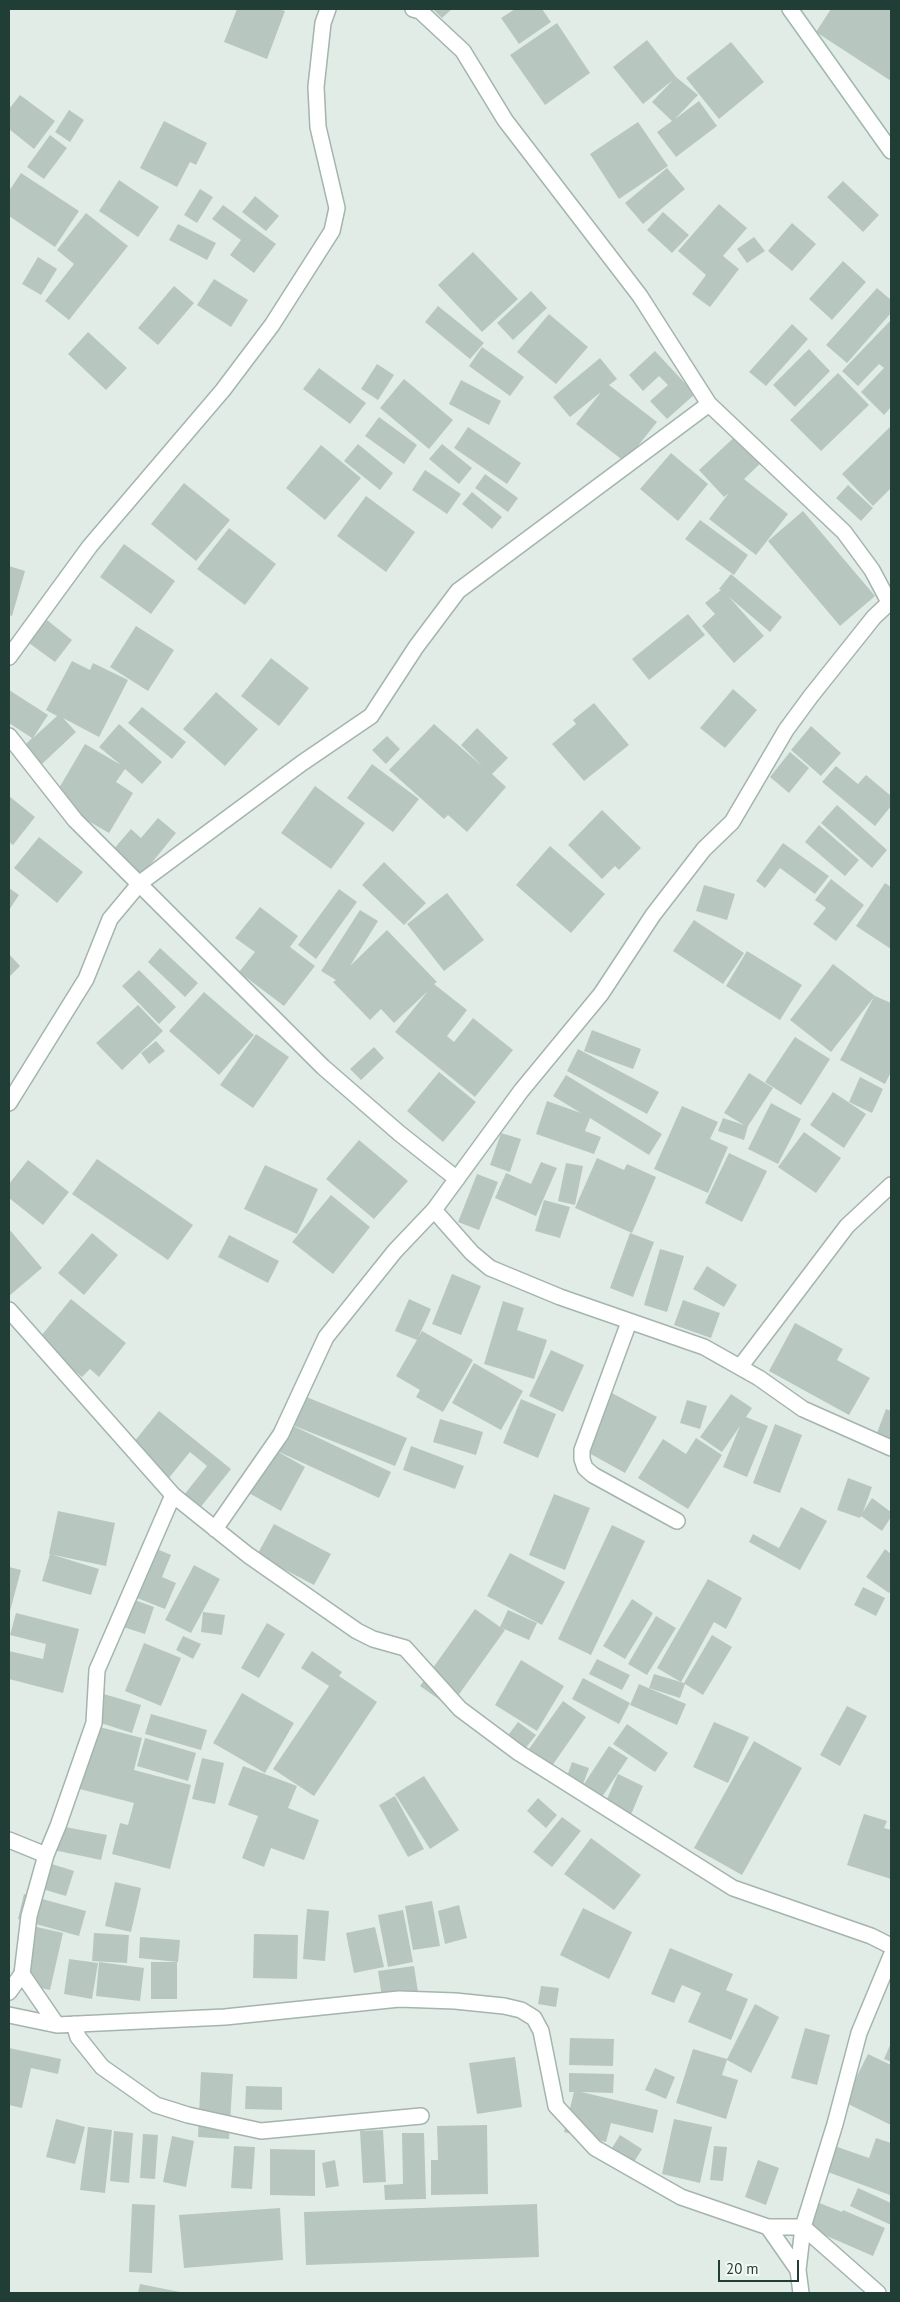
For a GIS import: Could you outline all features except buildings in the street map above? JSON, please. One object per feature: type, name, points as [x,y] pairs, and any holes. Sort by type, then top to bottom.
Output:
[{"type":"street","points":[[9,656],[90,546],[223,390],[262,340],[332,231],[337,208],[318,127],[316,87],[323,23],[328,9]]},
{"type":"street","points":[[215,1529],[281,1434],[326,1337],[395,1251],[434,1210],[521,1091],[601,994],[653,915],[704,849],[732,822],[786,730],[810,696],[874,617],[890,601],[872,570],[844,532],[709,404],[640,296],[504,120],[463,51],[420,11],[413,9]]},
{"type":"street","points":[[792,10],[891,151]]},
{"type":"street","points":[[9,1103],[86,979],[110,919],[140,883],[302,763],[371,716],[416,648],[458,591],[709,404]]},
{"type":"street","points":[[9,736],[75,820],[323,1067],[399,1133],[457,1179]]},
{"type":"street","points":[[740,1367],[847,1226],[891,1185]]},
{"type":"street","points":[[434,1210],[472,1253],[490,1268],[629,1322],[704,1346],[740,1367],[803,1409],[891,1448]]},
{"type":"street","points":[[9,1310],[173,1495],[248,1555],[357,1631],[373,1639],[405,1648],[460,1709],[519,1753],[710,1874],[754,1897],[777,1902],[871,1936],[891,1946]]},
{"type":"street","points":[[629,1322],[582,1450],[582,1459],[585,1468],[593,1476],[677,1521]]},
{"type":"street","points":[[9,1992],[22,1974],[29,1916],[46,1855],[94,1723],[97,1670],[173,1495]]},
{"type":"street","points":[[9,1840],[46,1855]]},
{"type":"street","points":[[801,2293],[798,2270],[803,2227],[835,2124],[859,2033],[891,1956]]},
{"type":"street","points":[[22,1974],[56,2025]]},
{"type":"street","points":[[9,2015],[56,2025],[225,2017],[400,1999],[465,2002],[504,2006],[521,2010],[534,2018],[542,2031],[556,2106],[595,2148],[681,2197],[768,2227],[803,2227],[878,2293]]},
{"type":"street","points":[[74,2024],[78,2037],[102,2067],[156,2105],[188,2115],[261,2131],[421,2116]]},
{"type":"street","points":[[768,2227],[798,2270]]}]
